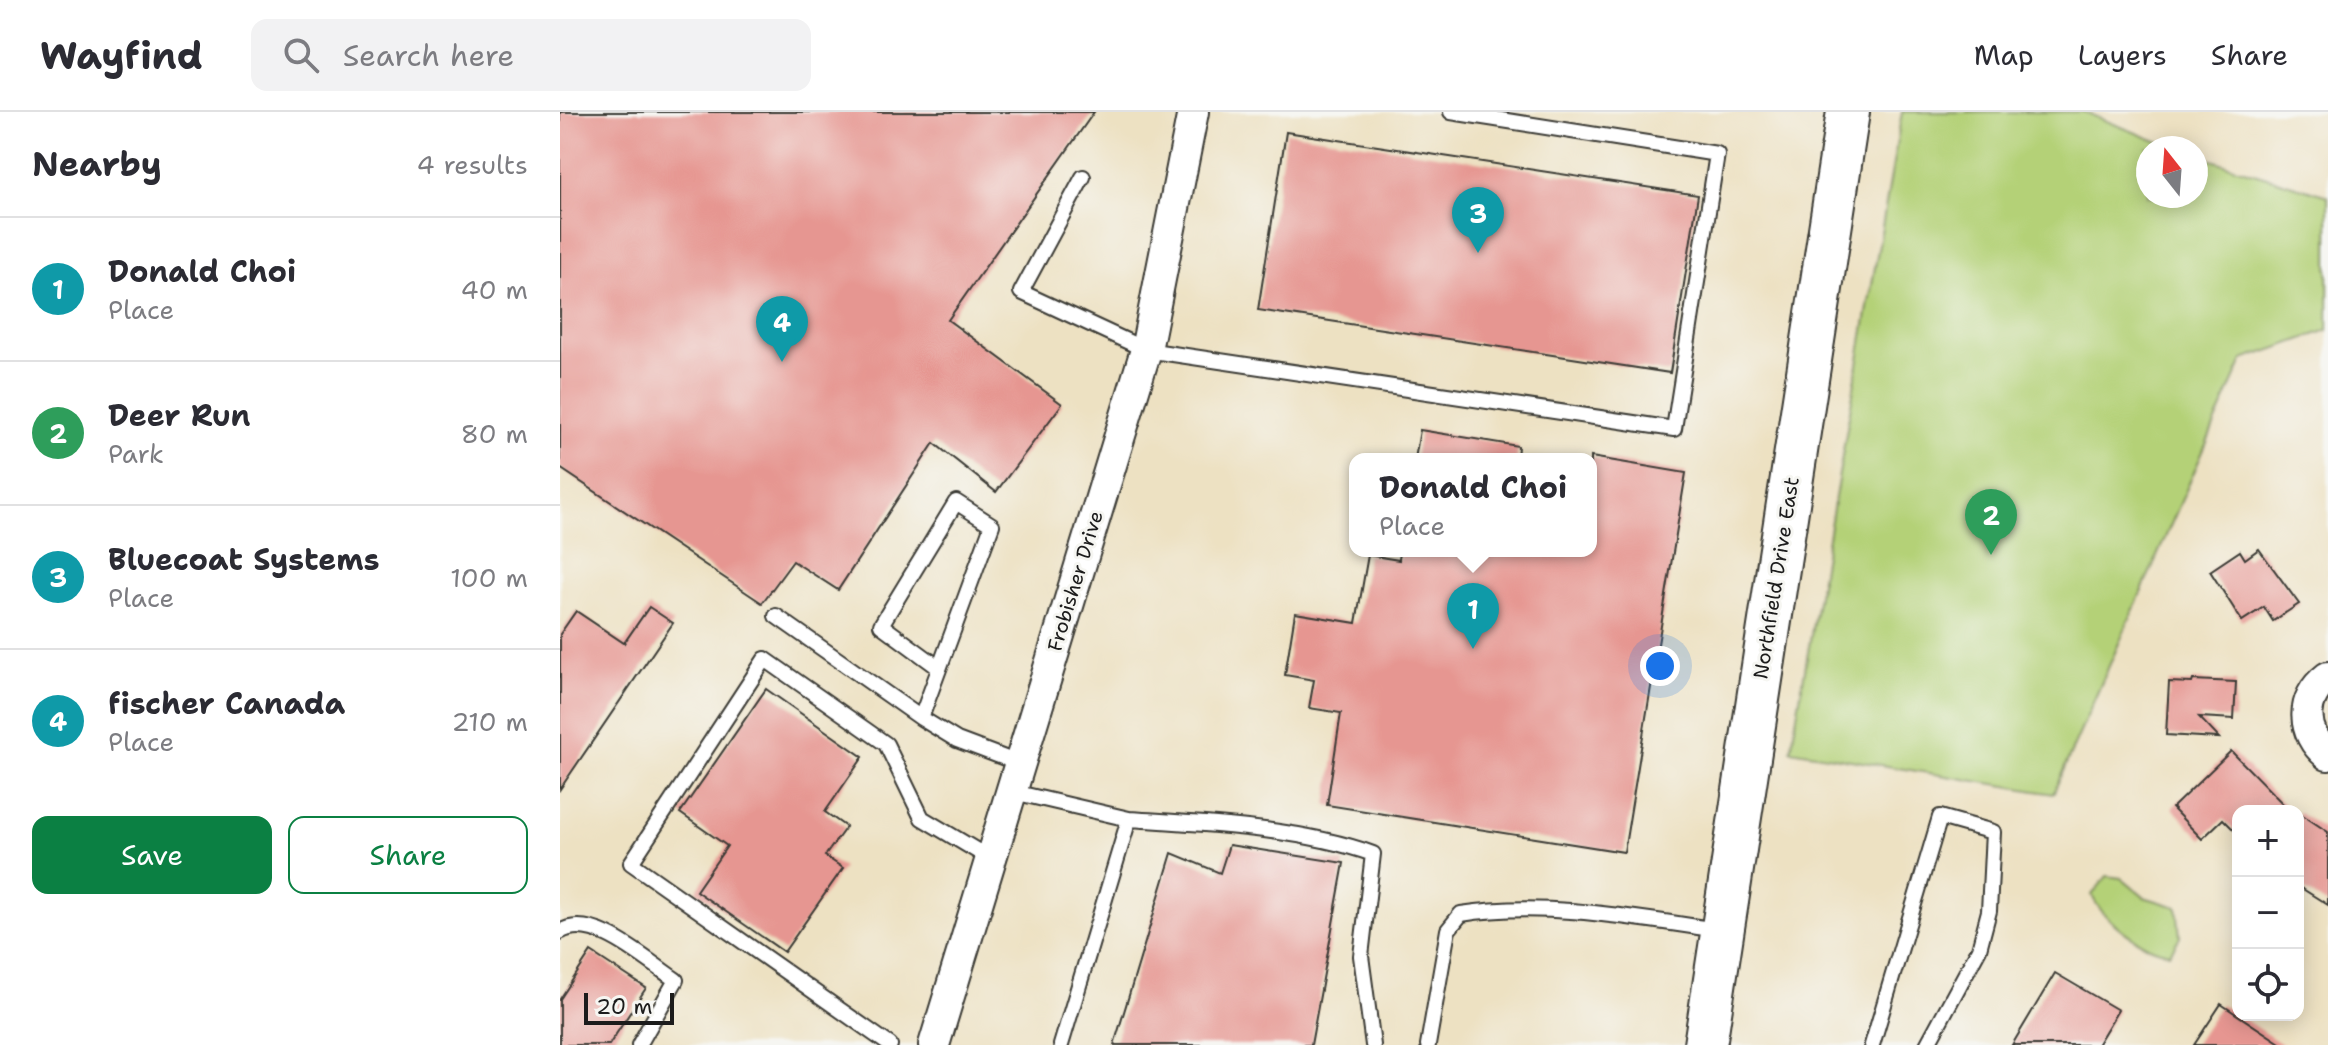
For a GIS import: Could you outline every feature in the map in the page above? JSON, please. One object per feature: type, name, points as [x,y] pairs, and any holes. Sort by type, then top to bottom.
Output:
[{"type":"main road","name":"Northfield Drive East","points":[[1705,1045],[1848,112]]},
{"type":"street","name":"Frobisher Drive","points":[[939,1044],[989,858],[1146,350],[1193,112]]},
{"type":"street","points":[[2328,677],[2310,698],[2306,714],[2315,744],[2328,755]]},
{"type":"lane","points":[[1083,177],[1021,292],[1146,350],[1674,429],[1717,154],[1451,112]]},
{"type":"lane","points":[[921,718],[992,525],[956,502],[881,625],[938,667]]},
{"type":"lane","points":[[776,616],[921,718],[1014,777],[1129,819],[1226,827],[1348,845],[1373,854],[1361,956],[1373,1045]]},
{"type":"lane","points":[[890,1045],[631,863],[765,659],[886,744],[922,818],[989,858]]},
{"type":"lane","points":[[1872,1045],[1940,817],[1993,832],[1989,911],[1979,949],[1927,1045]]},
{"type":"lane","points":[[1061,1045],[1129,819]]},
{"type":"lane","points":[[1428,1045],[1448,930],[1461,914],[1496,909],[1557,912],[1722,930]]},
{"type":"lane","points":[[560,932],[568,927],[595,926],[676,980],[639,1045]]},
{"type":"green space","points":[[1902,112],[2084,112],[2144,136],[2136,136],[2136,208],[2208,208],[2208,159],[2328,196],[2328,330],[2243,360],[2053,794],[1791,750]]},
{"type":"green space","points":[[2107,876],[2121,878],[2144,897],[2177,907],[2180,937],[2170,953],[2136,940],[2104,914],[2092,895]]},
{"type":"building","points":[[560,112],[1094,112],[948,320],[1062,404],[996,492],[934,443],[838,590],[793,561],[762,603],[560,468]]},
{"type":"building","points":[[1286,132],[1698,195],[1670,373],[1258,310]]},
{"type":"building","points":[[1420,430],[1518,446],[1517,453],[1416,453]]},
{"type":"building","points":[[1597,458],[1686,473],[1624,852],[1327,805],[1341,713],[1309,708],[1314,680],[1285,675],[1295,613],[1356,623],[1368,557],[1399,560],[1399,557],[1597,557]]},
{"type":"building","points":[[2259,549],[2299,604],[2273,621],[2264,607],[2242,621],[2210,571],[2240,551],[2245,559]]},
{"type":"building","points":[[649,607],[673,623],[560,789],[560,634],[576,611],[624,643]]},
{"type":"building","points":[[2193,680],[2236,682],[2234,719],[2199,717],[2219,738],[2166,735],[2169,682],[2192,683]]},
{"type":"building","points":[[766,689],[863,757],[825,812],[846,827],[825,856],[843,868],[784,952],[696,891],[727,846],[680,813]]},
{"type":"building","points":[[2231,751],[2284,805],[2232,805],[2232,828],[2223,819],[2202,839],[2172,808]]},
{"type":"building","points":[[2304,816],[2328,832],[2328,905],[2304,890]]},
{"type":"building","points":[[1229,845],[1344,863],[1311,1045],[1114,1045],[1172,853],[1220,873]]},
{"type":"building","points":[[591,952],[646,988],[609,1045],[560,1045],[560,999]]},
{"type":"building","points":[[2055,973],[2118,1010],[2097,1045],[2012,1045]]},
{"type":"building","points":[[2221,1004],[2232,1011],[2232,1021],[2247,1021],[2283,1045],[2194,1045]]},
{"type":"place","name":"Bluecoat Systems","points":[[1478,253]]},
{"type":"place","name":"fischer Canada","points":[[782,362]]},
{"type":"place","name":"Deer Run","points":[[1991,555]]},
{"type":"place","name":"Donald Choi","points":[[1473,649]]}]
